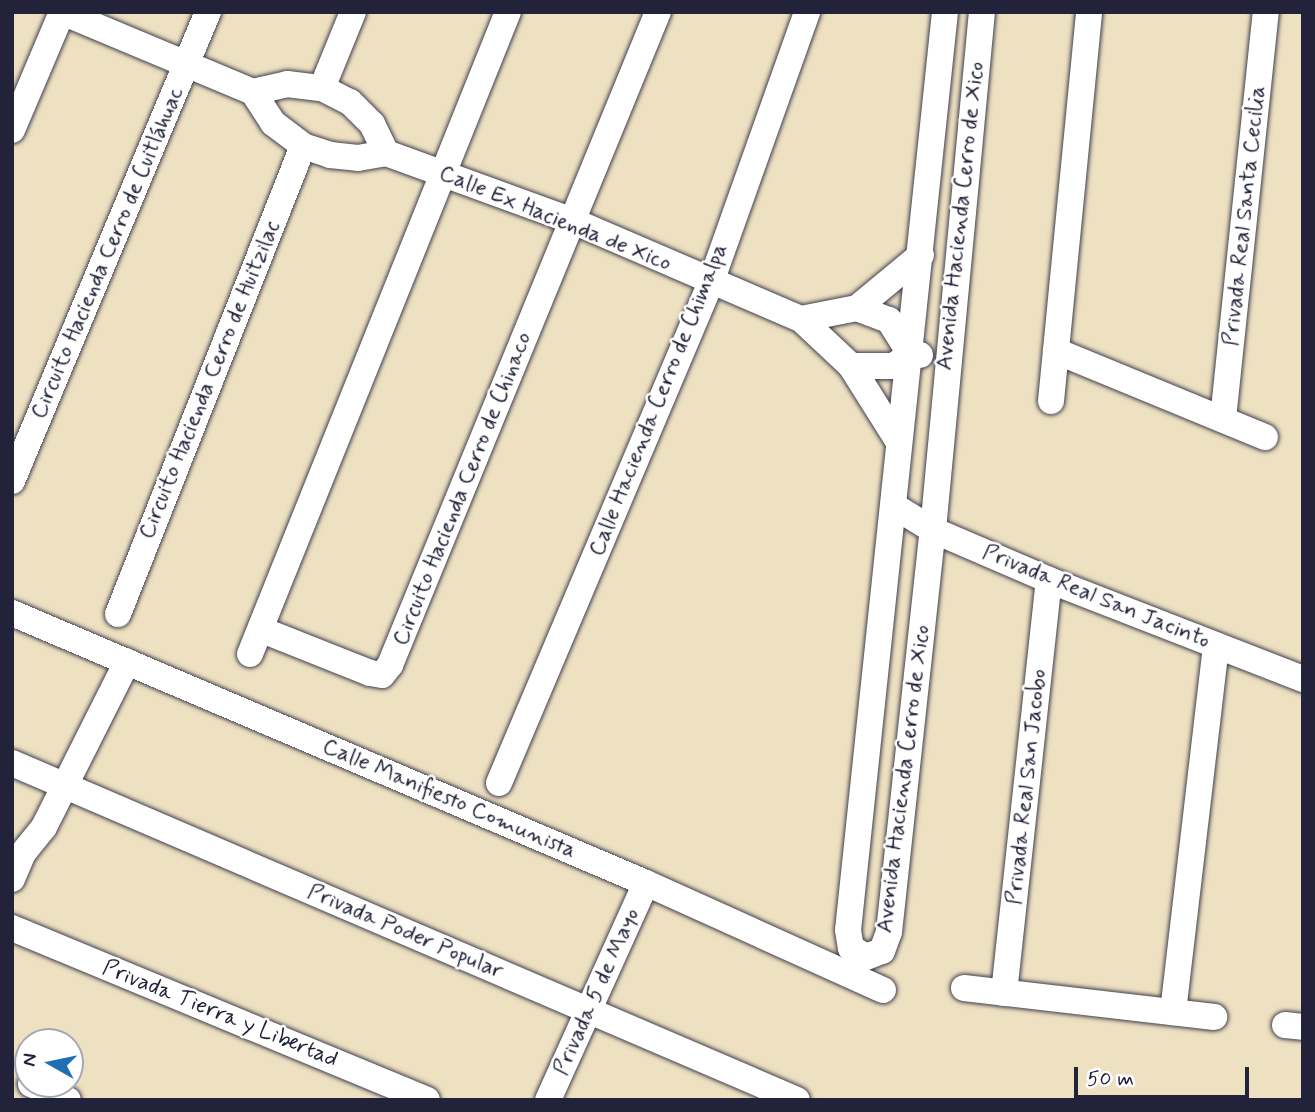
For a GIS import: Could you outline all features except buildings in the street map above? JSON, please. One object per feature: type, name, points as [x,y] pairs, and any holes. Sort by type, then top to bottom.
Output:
[{"type":"street","points":[[12,130],[62,12],[253,92],[287,84],[322,88],[350,102],[372,124],[386,153]]},
{"type":"street","name":"Circuito Hacienda Cerro de Cuitláhuac","points":[[12,481],[208,12]]},
{"type":"street","points":[[322,88],[353,12]]},
{"type":"street","name":"Circuito Hacienda Cerro de Chinaco","points":[[508,12],[256,642],[370,673],[382,675],[390,665],[573,221]]},
{"type":"street","points":[[573,221],[657,12]]},
{"type":"street","name":"Calle Hacienda Cerro de Chimalpa","points":[[499,783],[711,282],[807,12]]},
{"type":"street","name":"Avenida Hacienda Cerro de Xico","points":[[945,12],[848,930],[851,948],[866,957],[882,951],[889,932],[933,530],[946,356],[982,12]]},
{"type":"street","points":[[1051,401],[1089,12]]},
{"type":"street","name":"Privada Real Santa Cecilia","points":[[1223,419],[1266,12]]},
{"type":"street","name":"Calle Ex Hacienda de Xico","points":[[253,92],[273,123],[303,146],[339,156],[386,153],[573,221],[802,319],[851,366],[898,441]]},
{"type":"street","name":"Circuito Hacienda Cerro de Huitzilac","points":[[118,614],[303,146]]},
{"type":"street","points":[[802,319],[858,308],[920,255]]},
{"type":"street","points":[[858,308],[889,320],[910,354]]},
{"type":"street","points":[[1056,351],[1265,437]]},
{"type":"street","points":[[851,366],[894,366],[910,354],[946,356]]},
{"type":"street","name":"Privada Real San Jacinto","points":[[894,506],[933,530],[1049,580],[1303,679]]},
{"type":"street","name":"Privada Real San Jacobo","points":[[1004,993],[1049,580]]},
{"type":"street","name":"Calle Manifiesto Comunista","points":[[12,613],[646,883],[883,990]]},
{"type":"street","points":[[1172,1012],[1216,646]]},
{"type":"street","points":[[12,879],[23,853],[44,827],[62,785],[127,662]]},
{"type":"street","name":"Privada Poder Popular","points":[[12,764],[797,1100]]},
{"type":"street","name":"Privada 5 de Mayo","points":[[548,1100],[591,1011],[646,883]]},
{"type":"street","name":"Privada Tierra y Libertad","points":[[12,928],[427,1100]]},
{"type":"street","points":[[964,988],[1214,1017]]}]
